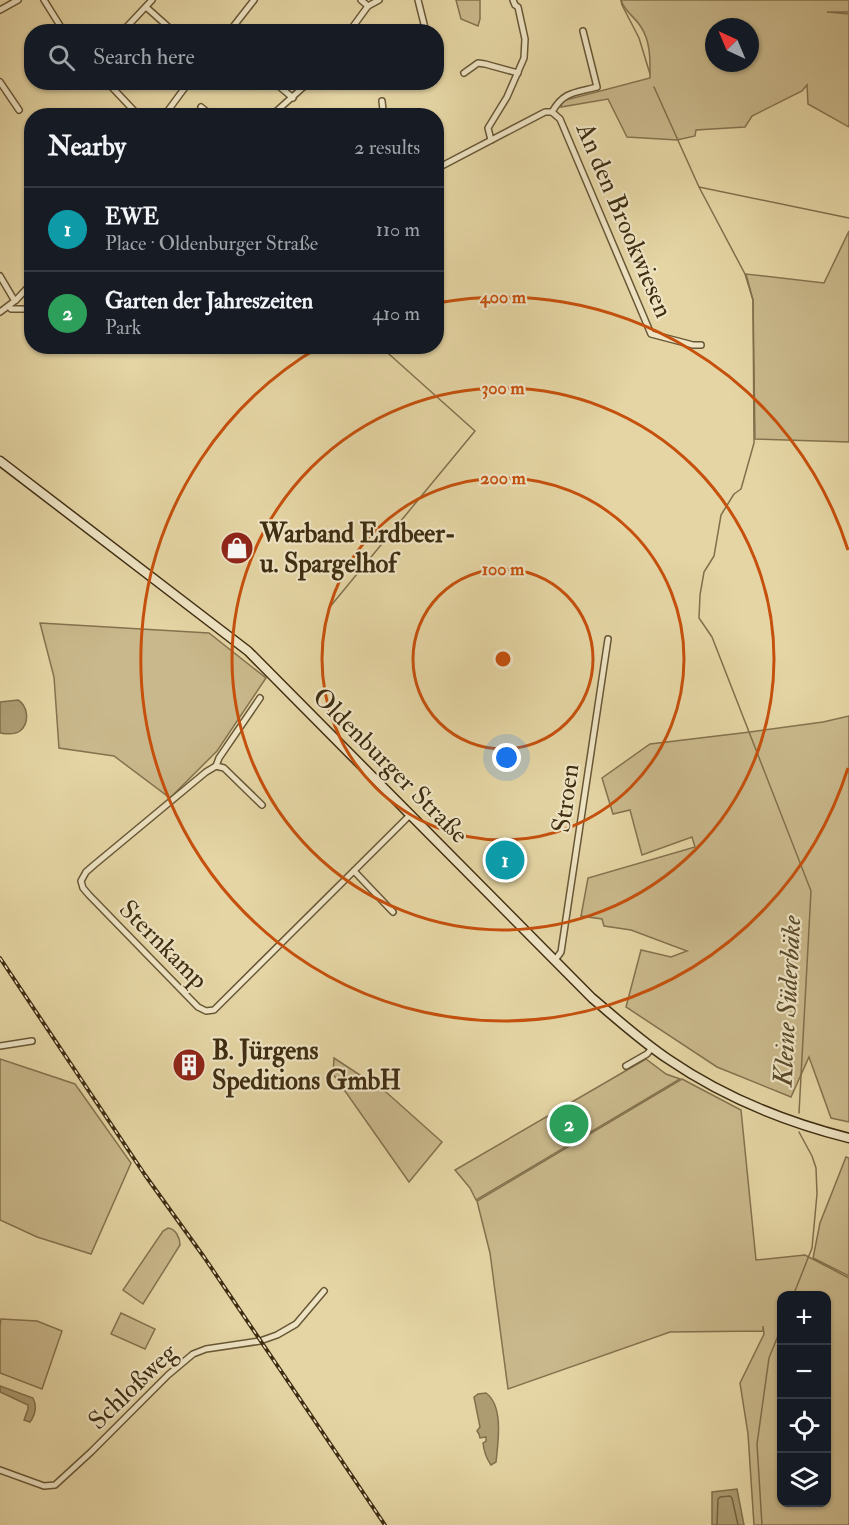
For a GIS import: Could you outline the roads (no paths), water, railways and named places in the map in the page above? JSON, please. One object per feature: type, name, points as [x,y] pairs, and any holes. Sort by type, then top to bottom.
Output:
[{"type":"main road","name":"Oldenburger Straße","points":[[0,460],[248,651],[592,998],[652,1048],[708,1083],[746,1102],[794,1122],[849,1138]]},
{"type":"street","points":[[0,10],[18,0]]},
{"type":"street","points":[[44,0],[59,24]]},
{"type":"street","points":[[130,24],[151,0]]},
{"type":"street","points":[[236,24],[255,0]]},
{"type":"street","points":[[361,0],[368,6]]},
{"type":"street","points":[[355,24],[368,6],[379,0]]},
{"type":"street","points":[[418,0],[424,24]]},
{"type":"street","points":[[491,140],[488,128],[507,97],[524,58],[525,39],[518,7],[513,0]]},
{"type":"street","points":[[146,7],[165,24]]},
{"type":"street","points":[[444,165],[545,112],[552,112],[566,95],[597,87],[583,31]]},
{"type":"street","points":[[464,74],[478,63],[518,73]]},
{"type":"street","points":[[0,82],[3,93],[19,110]]},
{"type":"street","points":[[115,90],[131,108]]},
{"type":"street","points":[[170,108],[183,90]]},
{"type":"street","points":[[284,90],[293,98]]},
{"type":"street","points":[[281,108],[301,90]]},
{"type":"street","points":[[382,101],[383,108]]},
{"type":"street","name":"An den Brookwiesen","points":[[552,112],[560,119],[651,334],[701,345]]},
{"type":"street","points":[[0,276],[16,300]]},
{"type":"street","points":[[0,312],[24,292]]},
{"type":"street","points":[[9,306],[11,309],[24,309]]},
{"type":"street","name":"Stroen","points":[[555,960],[561,952],[608,639]]},
{"type":"street","name":"Sternkamp","points":[[260,698],[219,758],[216,766],[94,865],[81,880],[89,896],[198,1007],[206,1011],[214,1010],[411,814]]},
{"type":"street","points":[[216,766],[224,768],[262,806]]},
{"type":"street","points":[[354,871],[393,912]]},
{"type":"street","points":[[0,1046],[32,1041]]},
{"type":"street","points":[[626,1066],[652,1048]]},
{"type":"street","name":"Schloßweg","points":[[0,1470],[44,1486],[55,1485],[168,1375],[193,1354],[206,1349],[260,1341],[277,1335],[304,1317],[324,1291]]},
{"type":"water","points":[[18,700],[26,710],[23,728],[16,733],[0,733],[0,702]]},
{"type":"water","points":[[0,1386],[33,1398],[35,1410],[30,1422],[24,1420],[28,1405],[0,1392]]},
{"type":"water","points":[[486,1393],[492,1399],[498,1416],[496,1462],[491,1465],[483,1446],[486,1437],[480,1438],[477,1431],[480,1427],[474,1397]]},
{"type":"water","points":[[737,1489],[744,1525],[712,1525],[712,1492]]},
{"type":"waterway","points":[[621,0],[639,38],[650,74]]},
{"type":"waterway","points":[[654,87],[699,187]]},
{"type":"waterway","points":[[799,1113],[811,891],[712,637],[699,618],[704,572],[714,556],[721,515],[734,494],[741,489],[754,443],[753,300],[745,274],[699,187],[849,218]]},
{"type":"waterway","points":[[329,608],[475,431],[389,354]]},
{"type":"waterway","name":"Kleine Süderbäke","points":[[795,1291],[812,1248],[817,1194],[816,1168],[799,1132]]},
{"type":"waterway","name":"Kleine Süderbäke","points":[[762,1525],[757,1444],[769,1358],[777,1338]]},
{"type":"railway","points":[[0,958],[145,1175],[204,1257],[385,1525]]},
{"type":"place","name":"Warband Erdbeer- u. Spargelhof","points":[[237,548]]},
{"type":"place","name":"EWE","points":[[505,860]]},
{"type":"place","name":"B. Jürgens Speditions GmbH","points":[[189,1065]]},
{"type":"place","name":"Garten der Jahreszeiten","points":[[569,1124]]}]
